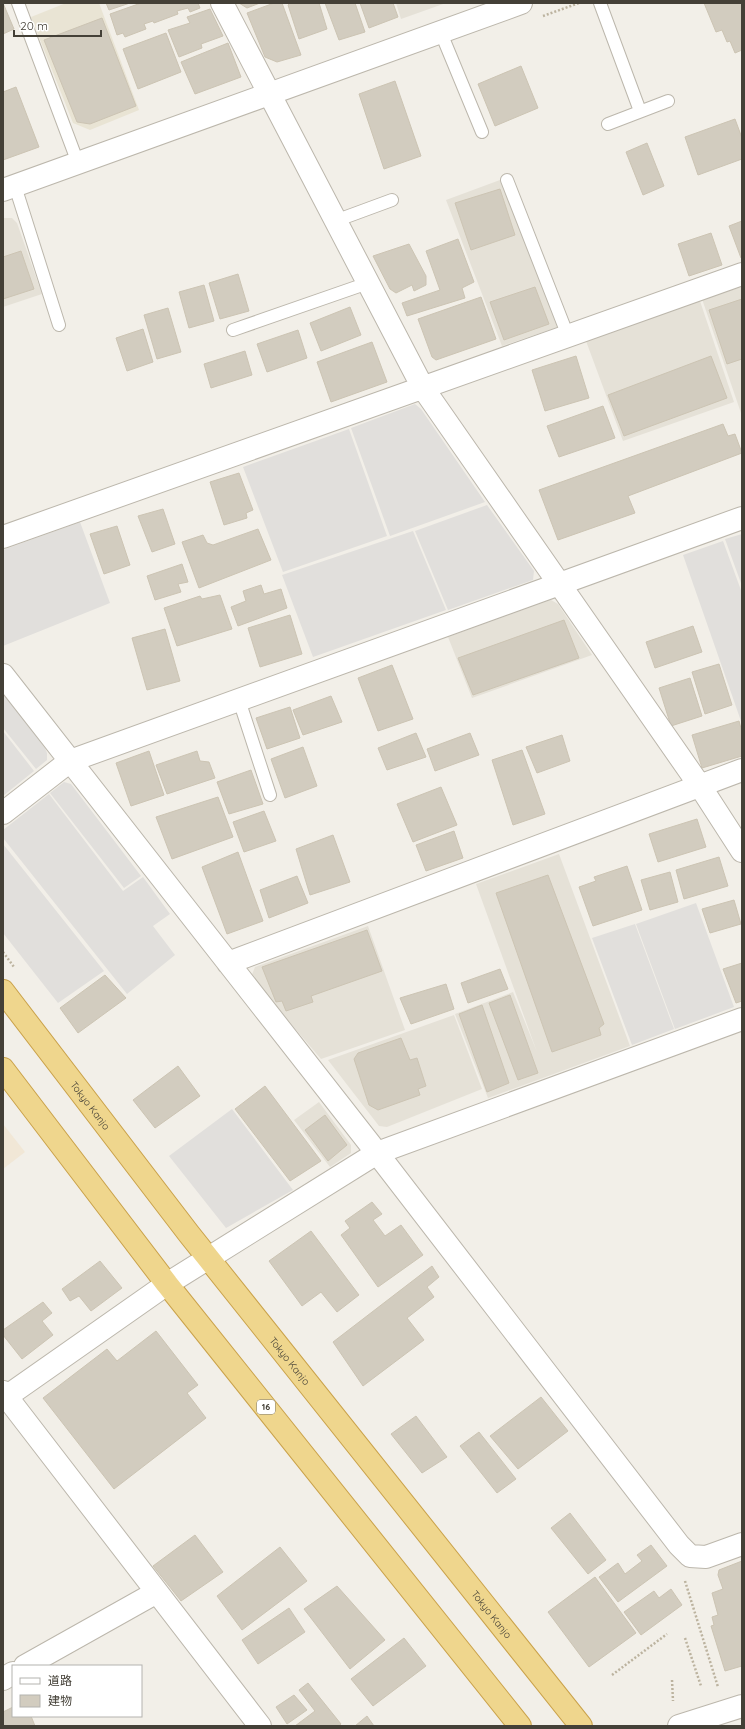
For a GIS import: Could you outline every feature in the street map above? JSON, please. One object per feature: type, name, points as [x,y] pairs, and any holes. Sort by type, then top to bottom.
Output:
[{"type":"highway","name":"Tokyo Kanjo","points":[[3,991],[208,1258],[581,1726]]},
{"type":"highway","name":"16","points":[[3,1069],[167,1284],[520,1726]]},
{"type":"street","points":[[222,3],[423,388],[700,786],[742,851]]},
{"type":"street","points":[[9,188],[521,3]]},
{"type":"street","points":[[3,537],[742,274]]},
{"type":"street","points":[[3,813],[70,761],[742,518]]},
{"type":"street","points":[[3,675],[377,1153],[679,1545],[690,1556],[706,1557],[742,1544]]},
{"type":"street","points":[[228,963],[742,770]]},
{"type":"street","points":[[260,1726],[4,1396],[167,1284],[377,1153],[742,1018]]},
{"type":"street","points":[[27,1665],[157,1592]]},
{"type":"street","points":[[3,1678],[12,1674]]},
{"type":"street","points":[[678,1726],[742,1706]]},
{"type":"lane","points":[[18,3],[78,163]]},
{"type":"lane","points":[[600,3],[640,111]]},
{"type":"lane","points":[[440,33],[482,132]]},
{"type":"lane","points":[[608,124],[668,101]]},
{"type":"lane","points":[[507,180],[568,336]]},
{"type":"lane","points":[[9,188],[59,325]]},
{"type":"lane","points":[[335,221],[392,200]]},
{"type":"lane","points":[[233,330],[368,283]]},
{"type":"lane","points":[[238,700],[270,795]]},
{"type":"path","points":[[684,1579],[719,1689]]},
{"type":"path","points":[[612,1675],[667,1634]]},
{"type":"path","points":[[685,1638],[701,1686]]},
{"type":"path","points":[[672,1680],[673,1703]]},
{"type":"shaded area","points":[[66,3],[99,3],[139,110],[90,130],[73,123],[31,17]]},
{"type":"shaded area","points":[[396,3],[446,3],[401,19]]},
{"type":"shaded area","points":[[500,180],[558,327],[502,346],[446,200]]},
{"type":"shaded area","points":[[3,218],[12,218],[17,223],[42,294],[3,307]]},
{"type":"shaded area","points":[[742,287],[742,416],[702,299]]},
{"type":"shaded area","points":[[700,301],[734,402],[623,441],[586,341]]},
{"type":"shaded area","points":[[415,404],[421,409],[485,502],[390,536],[351,428]]},
{"type":"shaded area","points":[[349,429],[387,536],[283,572],[243,467]]},
{"type":"shaded area","points":[[487,505],[534,571],[533,580],[448,610],[415,531]]},
{"type":"shaded area","points":[[80,522],[110,603],[3,646],[3,550]]},
{"type":"shaded area","points":[[413,531],[446,610],[313,657],[282,575]]},
{"type":"shaded area","points":[[742,534],[742,586],[725,539]]},
{"type":"shaded area","points":[[723,541],[742,593],[742,724],[683,555]]},
{"type":"shaded area","points":[[551,600],[558,604],[592,655],[472,698],[448,637]]},
{"type":"shaded area","points":[[3,693],[45,748],[47,760],[36,769],[3,728]]},
{"type":"shaded area","points":[[3,731],[34,771],[3,796]]},
{"type":"shaded area","points":[[64,782],[71,784],[141,876],[124,888],[50,793]]},
{"type":"shaded area","points":[[49,794],[123,891],[143,877],[170,914],[153,926],[175,955],[127,994],[3,838],[3,830]]},
{"type":"shaded area","points":[[3,844],[104,971],[58,1003],[3,933]]},
{"type":"shaded area","points":[[559,854],[630,1046],[488,1098],[455,1014],[513,992],[537,1052],[476,884]]},
{"type":"shaded area","points":[[696,903],[734,1007],[675,1029],[636,924]]},
{"type":"shaded area","points":[[635,924],[674,1029],[632,1045],[592,938]]},
{"type":"shaded area","points":[[368,926],[405,1030],[321,1059],[251,977],[255,967]]},
{"type":"shaded area","points":[[454,1015],[482,1089],[387,1127],[379,1126],[328,1060]]},
{"type":"shaded area","points":[[319,1102],[351,1145],[351,1153],[330,1167],[294,1120]]},
{"type":"shaded area","points":[[232,1109],[293,1190],[226,1228],[169,1156]]},
{"type":"shaded area","points":[[3,1124],[25,1152],[3,1169]]},
{"type":"building","points":[[3,3],[14,29],[3,34]]},
{"type":"building","points":[[106,3],[130,3],[109,10]]},
{"type":"building","points":[[141,3],[198,3],[200,8],[190,12],[188,8],[177,11],[178,14],[154,23],[153,21],[144,24],[146,29],[125,37],[123,33],[117,35],[110,14]]},
{"type":"building","points":[[239,3],[260,3],[247,8]]},
{"type":"building","points":[[274,3],[282,3],[301,55],[277,62],[265,57],[247,13]]},
{"type":"building","points":[[290,3],[319,3],[327,29],[299,39],[288,5]]},
{"type":"building","points":[[325,3],[355,3],[365,32],[339,40]]},
{"type":"building","points":[[360,3],[393,3],[398,17],[369,28]]},
{"type":"building","points":[[704,3],[742,3],[742,50],[735,53],[730,41],[727,42],[722,30],[716,32]]},
{"type":"building","points":[[210,9],[223,36],[201,44],[202,48],[179,57],[168,30],[190,23],[187,17]]},
{"type":"building","points":[[102,18],[136,106],[90,124],[77,122],[44,40]]},
{"type":"building","points":[[166,33],[181,72],[138,89],[123,49]]},
{"type":"building","points":[[228,43],[241,77],[195,94],[181,62]]},
{"type":"building","points":[[521,66],[538,108],[495,126],[478,84]]},
{"type":"building","points":[[395,81],[421,156],[384,169],[359,94]]},
{"type":"building","points":[[16,87],[39,147],[3,160],[3,92]]},
{"type":"building","points":[[735,119],[742,138],[742,159],[698,175],[685,137]]},
{"type":"building","points":[[647,143],[664,186],[643,195],[626,152]]},
{"type":"building","points":[[500,189],[515,235],[471,250],[455,203]]},
{"type":"building","points":[[742,221],[742,257],[741,258],[729,226]]},
{"type":"building","points":[[711,233],[722,265],[689,276],[678,244]]},
{"type":"building","points":[[458,239],[474,282],[462,288],[465,298],[407,316],[402,303],[440,290],[426,251]]},
{"type":"building","points":[[409,244],[426,276],[426,285],[414,291],[412,285],[396,293],[390,289],[373,256]]},
{"type":"building","points":[[21,251],[34,289],[3,299],[3,257]]},
{"type":"building","points":[[238,274],[249,311],[220,319],[209,283]]},
{"type":"building","points":[[204,285],[214,321],[189,328],[179,292]]},
{"type":"building","points":[[535,287],[549,324],[504,340],[490,302]]},
{"type":"building","points":[[481,297],[496,339],[436,360],[432,357],[418,319]]},
{"type":"building","points":[[742,299],[742,359],[727,364],[709,310]]},
{"type":"building","points":[[350,307],[361,335],[321,351],[310,323]]},
{"type":"building","points":[[168,308],[181,352],[157,359],[144,315]]},
{"type":"building","points":[[143,329],[153,362],[127,371],[116,338]]},
{"type":"building","points":[[298,330],[307,358],[267,372],[257,344]]},
{"type":"building","points":[[372,342],[387,382],[331,402],[317,362]]},
{"type":"building","points":[[245,351],[252,375],[211,388],[204,364]]},
{"type":"building","points":[[576,356],[589,398],[545,411],[532,370]]},
{"type":"building","points":[[711,356],[727,398],[624,436],[608,395]]},
{"type":"building","points":[[603,406],[615,438],[559,457],[547,426]]},
{"type":"building","points":[[723,424],[728,436],[735,434],[742,453],[628,496],[635,513],[558,540],[539,490]]},
{"type":"building","points":[[239,473],[253,510],[246,513],[247,518],[224,525],[210,482]]},
{"type":"building","points":[[163,509],[175,544],[152,552],[138,516]]},
{"type":"building","points":[[117,526],[130,565],[104,574],[90,534]]},
{"type":"building","points":[[258,529],[271,560],[199,588],[182,542],[203,535],[207,543],[213,545]]},
{"type":"building","points":[[182,564],[188,582],[178,584],[181,592],[155,600],[147,576]]},
{"type":"building","points":[[261,585],[264,594],[281,589],[287,608],[238,626],[231,607],[246,601],[243,591]]},
{"type":"building","points":[[220,595],[232,629],[177,646],[164,608],[200,596],[202,599]]},
{"type":"building","points":[[290,615],[302,654],[260,667],[248,628]]},
{"type":"building","points":[[564,620],[579,658],[473,695],[458,658]]},
{"type":"building","points":[[693,626],[702,652],[655,668],[646,642]]},
{"type":"building","points":[[165,629],[180,681],[147,690],[132,638]]},
{"type":"building","points":[[719,664],[732,705],[705,714],[692,672]]},
{"type":"building","points":[[392,665],[413,719],[378,731],[358,678]]},
{"type":"building","points":[[690,678],[702,716],[671,726],[659,688]]},
{"type":"building","points":[[331,696],[342,722],[303,735],[293,710]]},
{"type":"building","points":[[290,707],[300,738],[267,749],[256,718]]},
{"type":"building","points":[[739,721],[742,732],[742,756],[702,768],[692,735]]},
{"type":"building","points":[[416,733],[426,757],[387,770],[378,748]]},
{"type":"building","points":[[470,733],[479,755],[435,771],[427,749]]},
{"type":"building","points":[[562,735],[570,761],[537,773],[526,747]]},
{"type":"building","points":[[303,747],[317,786],[285,798],[271,759]]},
{"type":"building","points":[[522,750],[545,814],[513,825],[492,760]]},
{"type":"building","points":[[149,751],[164,795],[131,806],[116,763]]},
{"type":"building","points":[[197,751],[200,761],[209,762],[215,778],[167,794],[156,765]]},
{"type":"building","points":[[251,770],[263,804],[229,814],[217,782]]},
{"type":"building","points":[[441,787],[457,825],[413,842],[397,804]]},
{"type":"building","points":[[218,797],[233,837],[172,859],[156,817]]},
{"type":"building","points":[[264,811],[276,841],[244,852],[233,822]]},
{"type":"building","points":[[697,819],[706,847],[658,862],[649,834]]},
{"type":"building","points":[[454,831],[463,858],[426,871],[416,845]]},
{"type":"building","points":[[333,835],[350,882],[310,895],[296,849]]},
{"type":"building","points":[[238,852],[263,921],[227,934],[202,867]]},
{"type":"building","points":[[719,857],[728,886],[684,899],[676,870]]},
{"type":"building","points":[[627,866],[642,910],[593,926],[579,887],[596,881],[594,877]]},
{"type":"building","points":[[670,872],[678,902],[650,910],[641,880]]},
{"type":"building","points":[[548,875],[604,1024],[599,1028],[601,1035],[552,1052],[496,893]]},
{"type":"building","points":[[297,876],[308,903],[269,918],[260,890]]},
{"type":"building","points":[[734,900],[741,924],[710,933],[702,909]]},
{"type":"building","points":[[367,930],[382,971],[311,996],[313,1002],[286,1011],[282,1001],[276,1002],[262,967]]},
{"type":"building","points":[[742,963],[742,1001],[736,1003],[723,969]]},
{"type":"building","points":[[500,969],[508,989],[468,1003],[461,983]]},
{"type":"building","points":[[105,975],[126,998],[78,1033],[60,1008]]},
{"type":"building","points":[[446,984],[454,1009],[411,1024],[400,998]]},
{"type":"building","points":[[510,995],[538,1073],[518,1080],[489,1003]]},
{"type":"building","points":[[482,1005],[509,1083],[487,1092],[459,1014]]},
{"type":"building","points":[[401,1038],[410,1060],[417,1058],[426,1086],[418,1089],[420,1095],[378,1110],[369,1105],[354,1059],[358,1053]]},
{"type":"building","points":[[178,1066],[200,1096],[155,1128],[133,1100]]},
{"type":"building","points":[[265,1086],[321,1161],[290,1181],[235,1109]]},
{"type":"building","points":[[325,1115],[347,1145],[328,1161],[305,1130]]},
{"type":"building","points":[[372,1202],[382,1214],[373,1220],[385,1236],[401,1225],[423,1255],[378,1287],[341,1235],[350,1228],[345,1221]]},
{"type":"building","points":[[311,1231],[359,1295],[337,1312],[321,1292],[302,1306],[269,1261]]},
{"type":"building","points":[[100,1261],[122,1288],[91,1311],[79,1296],[70,1301],[62,1289]]},
{"type":"building","points":[[432,1266],[439,1277],[427,1287],[434,1297],[407,1318],[424,1340],[363,1386],[333,1342]]},
{"type":"building","points":[[43,1302],[52,1313],[42,1321],[53,1335],[22,1359],[3,1335],[3,1330]]},
{"type":"building","points":[[156,1331],[198,1385],[187,1393],[206,1418],[114,1489],[43,1398],[107,1349],[117,1361]]},
{"type":"building","points":[[541,1397],[568,1431],[518,1469],[490,1436]]},
{"type":"building","points":[[416,1416],[447,1457],[422,1473],[391,1434]]},
{"type":"building","points":[[479,1432],[516,1479],[497,1493],[460,1446]]},
{"type":"building","points":[[570,1513],[606,1560],[588,1574],[551,1528]]},
{"type":"building","points":[[195,1535],[223,1572],[181,1601],[153,1566]]},
{"type":"building","points":[[651,1545],[667,1566],[618,1602],[599,1577],[618,1563],[625,1574],[642,1561],[637,1555]]},
{"type":"building","points":[[280,1547],[307,1581],[242,1630],[217,1596]]},
{"type":"building","points":[[742,1561],[742,1666],[725,1671],[711,1626],[714,1625],[712,1617],[718,1615],[712,1593],[723,1589],[718,1575],[719,1570]]},
{"type":"building","points":[[595,1577],[636,1633],[589,1667],[548,1612]]},
{"type":"building","points":[[337,1586],[385,1640],[350,1669],[304,1609]]},
{"type":"building","points":[[671,1589],[682,1605],[641,1635],[624,1612],[654,1591],[659,1598]]},
{"type":"building","points":[[289,1608],[305,1632],[258,1664],[242,1640]]},
{"type":"building","points":[[404,1638],[426,1666],[373,1706],[351,1679]]},
{"type":"building","points":[[308,1683],[341,1724],[339,1726],[295,1726],[315,1711],[299,1690]]},
{"type":"building","points":[[294,1695],[307,1710],[287,1724],[276,1707]]},
{"type":"building","points":[[12,1708],[12,1717],[31,1717],[35,1726],[3,1726],[3,1712]]},
{"type":"building","points":[[367,1716],[374,1726],[355,1726]]}]
